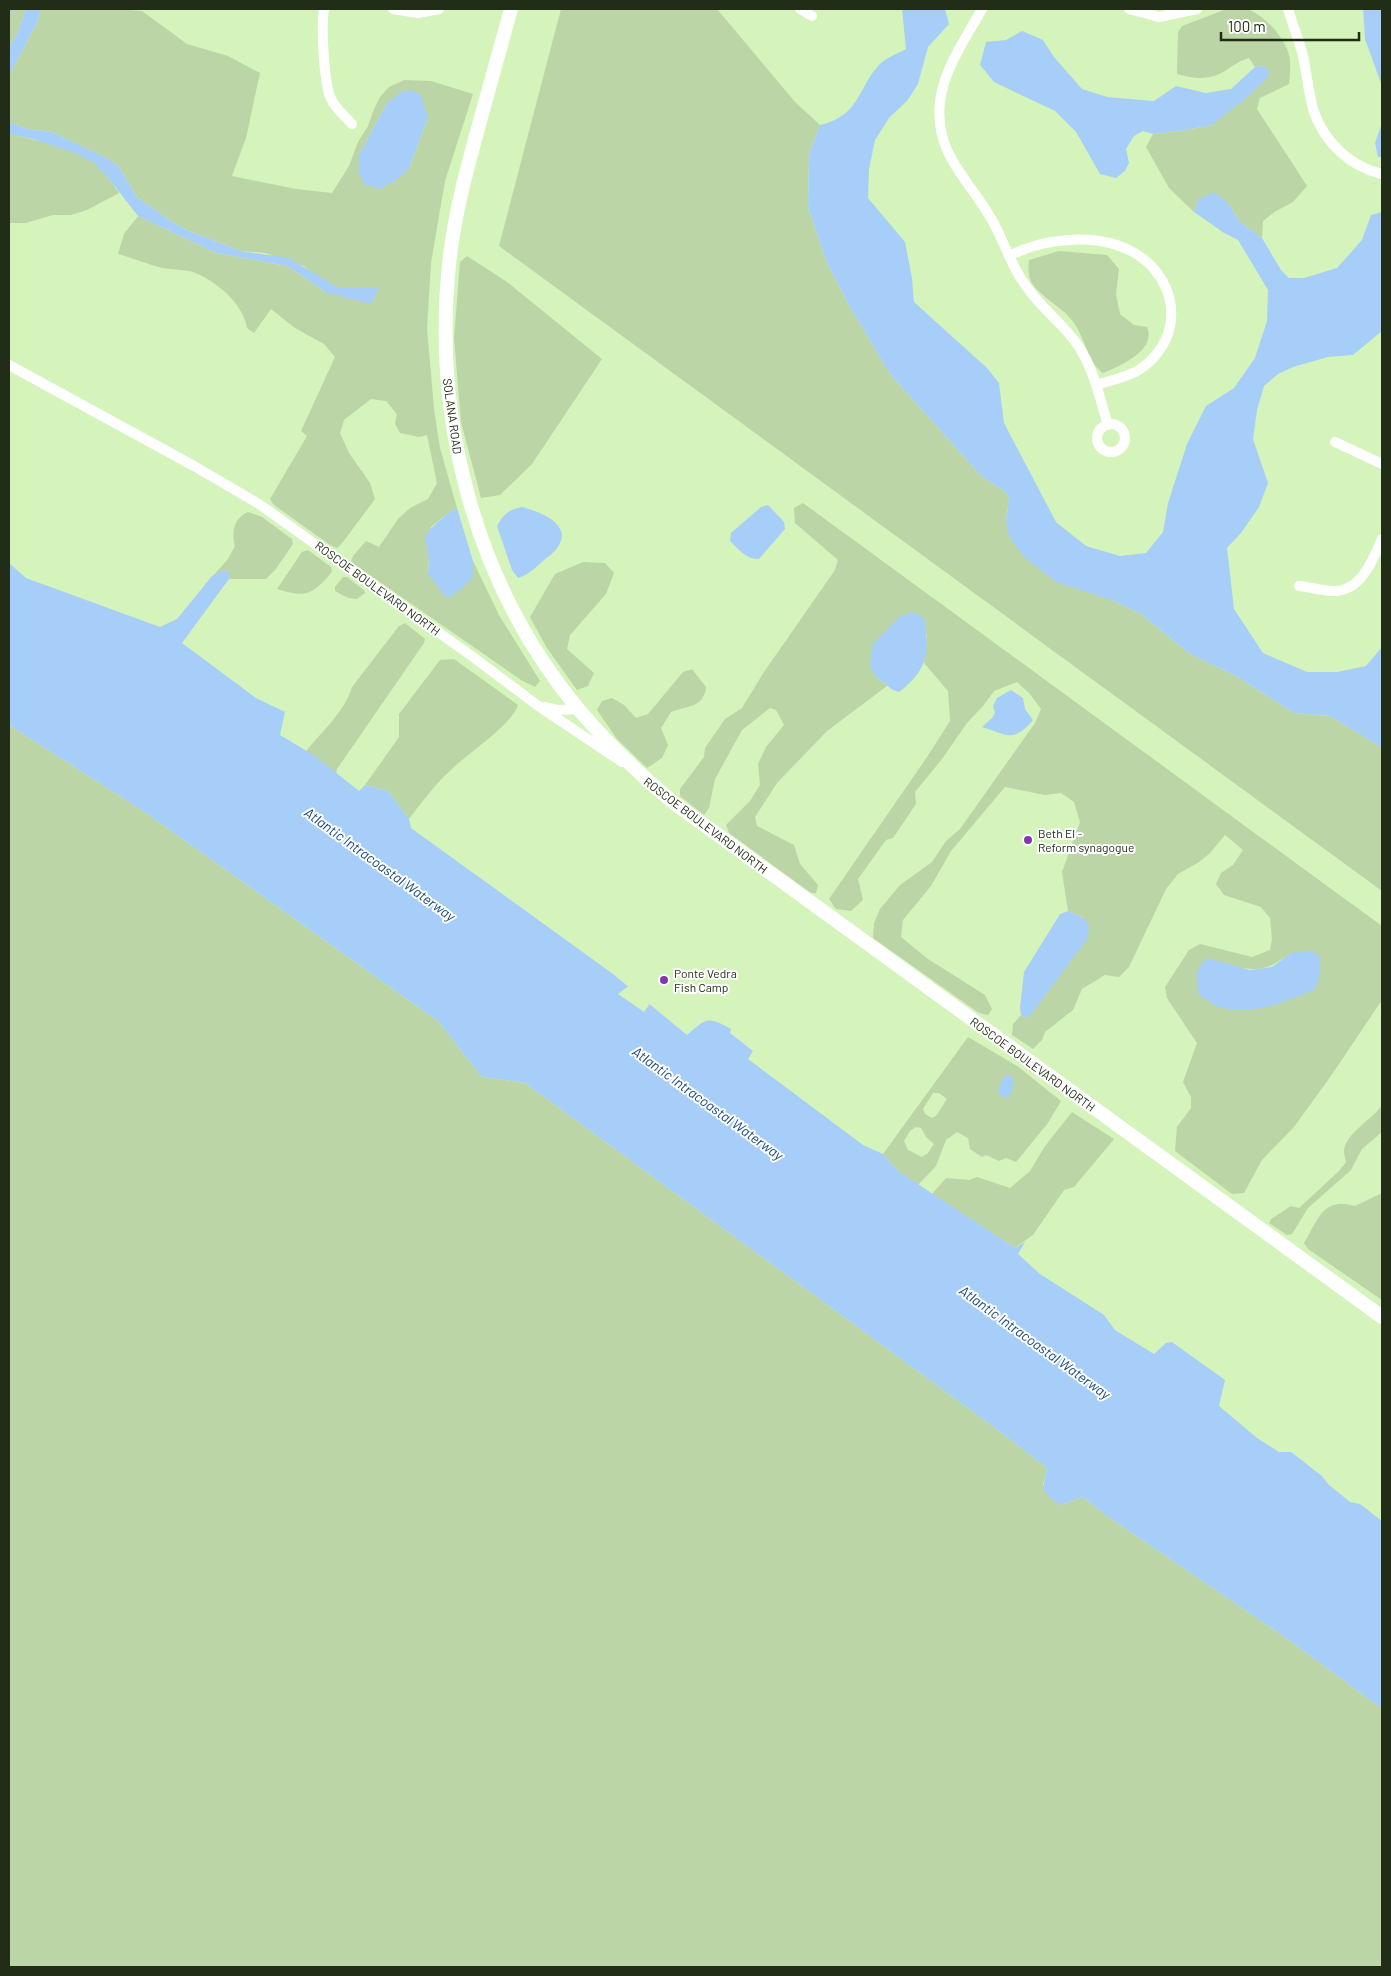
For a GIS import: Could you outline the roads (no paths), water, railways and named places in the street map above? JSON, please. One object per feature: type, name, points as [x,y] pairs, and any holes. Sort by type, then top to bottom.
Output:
[{"type":"street","points":[[324,9],[322,31],[328,90],[334,105],[352,124]]},
{"type":"street","points":[[393,9],[418,13],[439,9]]},
{"type":"street","name":"SOLANA ROAD","points":[[511,9],[463,184],[450,254],[446,297],[445,358],[457,452],[466,487],[492,565],[512,608],[533,645],[557,681],[579,709],[642,777]]},
{"type":"street","points":[[800,9],[812,16]]},
{"type":"street","points":[[982,9],[946,76],[940,102],[940,129],[947,153],[992,219],[1009,256],[1028,290],[1063,326],[1080,347],[1096,385],[1108,425]]},
{"type":"street","points":[[1129,9],[1159,17],[1197,9]]},
{"type":"street","points":[[1288,9],[1302,52],[1314,111],[1325,134],[1336,148],[1352,161],[1382,174]]},
{"type":"street","points":[[1009,256],[1037,244],[1057,240],[1090,240],[1109,243],[1130,250],[1158,272],[1171,302],[1171,325],[1162,347],[1148,363],[1136,371],[1096,385]]},
{"type":"street","name":"ROSCOE BOULEVARD NORTH","points":[[9,365],[194,466],[259,504],[474,657],[537,705],[642,777],[682,809],[1382,1317]]},
{"type":"street","points":[[1335,442],[1382,464]]},
{"type":"street","points":[[1299,586],[1333,591],[1347,588],[1364,574],[1372,562],[1382,539]]},
{"type":"street","points":[[537,705],[558,710],[579,709]]},
{"type":"water","points":[[26,9],[41,9],[37,23],[9,76],[9,48],[18,32]]},
{"type":"water","points":[[902,9],[945,9],[949,24],[928,47],[918,84],[907,101],[889,118],[875,140],[869,169],[868,198],[905,242],[912,278],[914,302],[987,368],[999,383],[1004,423],[1056,522],[1086,546],[1120,556],[1146,553],[1163,532],[1168,503],[1187,444],[1206,406],[1234,388],[1255,358],[1267,321],[1268,290],[1238,240],[1224,233],[1194,212],[1198,200],[1213,192],[1227,202],[1240,222],[1262,238],[1281,270],[1289,278],[1304,278],[1337,268],[1362,240],[1371,215],[1382,212],[1382,331],[1353,355],[1328,357],[1293,367],[1278,374],[1264,386],[1257,410],[1253,439],[1268,483],[1259,507],[1241,533],[1227,548],[1234,609],[1263,653],[1307,672],[1337,672],[1366,666],[1382,647],[1382,748],[1330,716],[1294,713],[1236,676],[1190,654],[1141,614],[1114,601],[1056,582],[1024,557],[1009,536],[1006,522],[1009,498],[1005,492],[981,476],[890,374],[850,307],[827,263],[808,207],[809,154],[820,125],[844,114],[857,99],[874,71],[882,62],[906,49]]},
{"type":"water","points":[[1363,9],[1382,9],[1382,86],[1365,39]]},
{"type":"water","points":[[1022,31],[1043,40],[1054,57],[1082,89],[1107,97],[1154,101],[1176,86],[1206,93],[1231,89],[1255,67],[1264,66],[1270,71],[1267,78],[1246,98],[1212,125],[1153,134],[1143,131],[1134,136],[1126,149],[1129,163],[1125,171],[1116,178],[1100,174],[1076,132],[1055,111],[994,82],[980,65],[986,42],[1006,40]]},
{"type":"water","points":[[412,90],[421,95],[428,118],[409,168],[398,179],[380,189],[365,185],[359,173],[359,155],[387,103],[401,92]]},
{"type":"water","points":[[9,122],[28,129],[52,132],[109,159],[119,167],[137,197],[172,222],[189,231],[241,251],[289,258],[339,288],[379,288],[371,304],[327,293],[287,266],[216,253],[138,216],[94,163],[77,154],[33,139],[9,134]]},
{"type":"water","points":[[1382,123],[1382,157],[1378,157],[1375,143]]},
{"type":"water","points":[[768,505],[784,522],[785,529],[759,559],[751,558],[730,541],[731,533],[761,507]]},
{"type":"water","points":[[523,507],[546,516],[553,521],[561,532],[561,540],[552,553],[531,571],[518,578],[512,570],[497,526],[507,513]]},
{"type":"water","points":[[457,508],[473,561],[473,577],[447,599],[428,574],[429,562],[425,537],[439,521]]},
{"type":"water","name":"Atlantic Intracoastal Waterway","points":[[9,563],[26,578],[160,627],[177,619],[212,576],[224,570],[229,572],[229,579],[182,643],[256,698],[285,712],[280,735],[315,756],[359,791],[365,785],[388,791],[409,819],[411,828],[613,974],[687,1035],[703,1022],[708,1021],[717,1022],[731,1029],[730,1033],[753,1051],[748,1059],[863,1145],[883,1154],[898,1171],[1015,1248],[1025,1242],[1018,1254],[1040,1274],[1104,1315],[1115,1330],[1154,1354],[1166,1343],[1172,1342],[1225,1380],[1219,1406],[1257,1438],[1279,1452],[1291,1452],[1322,1476],[1328,1484],[1350,1502],[1360,1504],[1382,1521],[1382,1709],[1286,1638],[1107,1516],[1083,1497],[1061,1505],[1054,1501],[1045,1491],[1044,1481],[1047,1468],[995,1428],[525,1083],[480,1075],[439,1022],[146,813],[9,725]]},
{"type":"water","points":[[914,612],[924,618],[927,640],[925,659],[916,676],[899,692],[893,690],[877,678],[870,667],[872,645],[900,616]]},
{"type":"water","points":[[1011,690],[1023,698],[1025,709],[1033,720],[1014,735],[1003,734],[982,727],[995,713],[993,706],[997,698]]},
{"type":"water","points":[[1068,911],[1086,921],[1089,929],[1086,941],[1027,1018],[1021,1015],[1020,1008],[1024,972],[1060,914]]},
{"type":"water","points":[[1311,951],[1320,956],[1320,974],[1315,989],[1292,999],[1267,1007],[1241,1010],[1216,1006],[1199,995],[1197,975],[1207,958],[1250,970],[1272,967],[1291,953]]},
{"type":"water","points":[[1005,1075],[1012,1076],[1014,1081],[1012,1092],[1008,1097],[1003,1098],[998,1092]]},
{"type":"waterway","points":[[9,13],[13,9]]},
{"type":"place","name":"Beth El - Reform synagogue","points":[[1028,840]]},
{"type":"place","name":"Ponte Vedra Fish Camp","points":[[664,980]]}]
